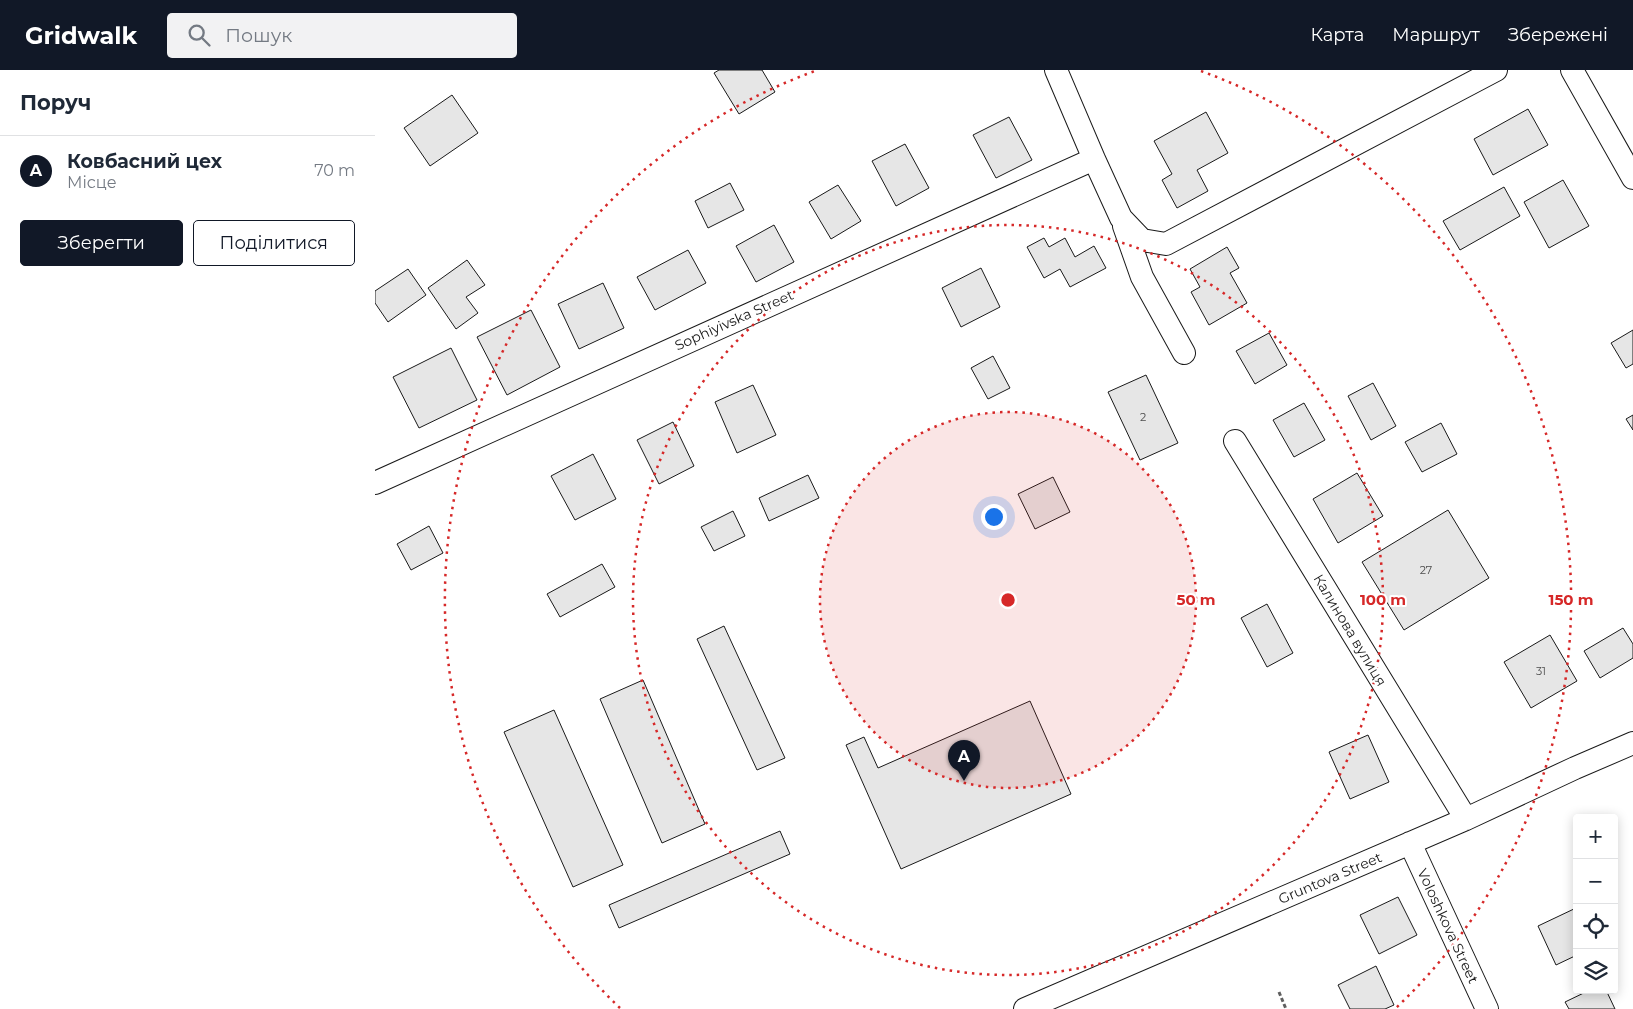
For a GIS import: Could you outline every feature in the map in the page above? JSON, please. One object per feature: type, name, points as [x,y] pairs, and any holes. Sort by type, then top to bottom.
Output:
[{"type":"street","points":[[1056,70],[1093,159],[1121,218],[1142,277],[1184,353]]},
{"type":"street","points":[[1121,218],[1141,240],[1166,244],[1496,70]]},
{"type":"street","points":[[1572,70],[1633,178]]},
{"type":"street","name":"Sophiyivska Street","points":[[377,476],[1093,159]]},
{"type":"street","name":"Калинова вулиця","points":[[1235,441],[1466,820]]},
{"type":"street","name":"Gruntova Street","points":[[1025,1009],[1466,820],[1633,743]]},
{"type":"street","name":"Voloshkova Street","points":[[1410,843],[1487,1009]]},
{"type":"path","points":[[1279,992],[1286,1009]]},
{"type":"building","points":[[719,70],[762,70],[775,92],[739,114],[714,73]]},
{"type":"building","points":[[452,95],[478,133],[430,166],[404,128]]},
{"type":"building","points":[[1528,109],[1548,145],[1493,175],[1474,139]]},
{"type":"building","points":[[1206,112],[1228,153],[1197,170],[1208,191],[1177,208],[1162,180],[1172,174],[1154,141]]},
{"type":"building","points":[[1009,117],[1032,160],[996,178],[973,135]]},
{"type":"building","points":[[905,144],[929,188],[896,206],[872,161]]},
{"type":"building","points":[[1563,180],[1589,226],[1549,248],[1524,202]]},
{"type":"building","points":[[730,183],[744,210],[708,228],[695,201]]},
{"type":"building","points":[[838,185],[861,221],[831,239],[809,202]]},
{"type":"building","points":[[1504,187],[1520,216],[1460,250],[1443,221]]},
{"type":"building","points":[[774,225],[794,262],[756,282],[736,246]]},
{"type":"building","points":[[1044,238],[1049,247],[1065,238],[1075,257],[1094,246],[1106,268],[1070,287],[1060,269],[1044,278],[1027,247]]},
{"type":"building","points":[[1227,247],[1239,268],[1230,273],[1247,303],[1209,325],[1191,292],[1200,287],[1190,269]]},
{"type":"building","points":[[688,250],[706,283],[655,310],[637,277]]},
{"type":"building","points":[[467,260],[485,285],[466,297],[478,313],[456,329],[428,288]]},
{"type":"building","points":[[981,268],[1000,307],[961,327],[942,288]]},
{"type":"building","points":[[408,269],[426,295],[388,322],[375,303],[375,291]]},
{"type":"building","points":[[603,283],[624,328],[579,349],[558,304]]},
{"type":"building","points":[[531,310],[560,367],[507,395],[477,337]]},
{"type":"building","points":[[1633,330],[1633,364],[1626,368],[1611,343]]},
{"type":"building","points":[[1269,333],[1287,365],[1255,384],[1236,351]]},
{"type":"building","points":[[451,348],[477,400],[419,428],[393,377]]},
{"type":"building","points":[[993,356],[1010,388],[988,399],[971,368]]},
{"type":"building","points":[[1146,375],[1178,443],[1140,460],[1108,392]]},
{"type":"building","points":[[1373,383],[1396,426],[1371,440],[1348,396]]},
{"type":"building","points":[[753,385],[776,435],[737,453],[715,402]]},
{"type":"building","points":[[1304,403],[1325,440],[1294,457],[1273,420]]},
{"type":"building","points":[[1633,415],[1633,430],[1626,419]]},
{"type":"building","points":[[673,422],[694,466],[659,484],[637,440]]},
{"type":"building","points":[[1441,423],[1457,454],[1422,472],[1405,442]]},
{"type":"building","points":[[593,454],[616,499],[575,520],[551,476]]},
{"type":"building","points":[[1357,473],[1383,516],[1338,543],[1313,499]]},
{"type":"building","points":[[808,475],[819,498],[769,521],[759,498]]},
{"type":"building","points":[[1053,477],[1070,512],[1035,529],[1018,494]]},
{"type":"building","points":[[1448,510],[1489,578],[1404,630],[1362,562]]},
{"type":"building","points":[[733,511],[745,536],[714,551],[701,527]]},
{"type":"building","points":[[429,526],[443,553],[411,570],[397,544]]},
{"type":"building","points":[[602,564],[615,587],[560,617],[547,594]]},
{"type":"building","points":[[1267,604],[1293,653],[1267,667],[1241,618]]},
{"type":"building","points":[[724,626],[785,758],[757,770],[697,639]]},
{"type":"building","points":[[1623,628],[1633,644],[1633,658],[1600,678],[1584,651]]},
{"type":"building","points":[[1550,635],[1577,681],[1531,708],[1504,662]]},
{"type":"building","points":[[643,680],[705,824],[662,843],[600,699]]},
{"type":"building","points":[[1030,701],[1071,794],[901,869],[846,745],[864,737],[878,768]]},
{"type":"building","points":[[554,710],[623,865],[573,887],[504,732]]},
{"type":"building","points":[[1368,735],[1389,782],[1350,799],[1329,752]]},
{"type":"building","points":[[780,831],[790,854],[619,928],[609,905]]},
{"type":"building","points":[[1398,897],[1417,935],[1379,954],[1360,915]]},
{"type":"building","points":[[1573,909],[1573,957],[1556,965],[1538,926]]},
{"type":"building","points":[[1376,966],[1394,1005],[1385,1009],[1350,1009],[1338,985]]},
{"type":"building","points":[[1582,994],[1608,994],[1615,1009],[1569,1009],[1565,1002]]},
{"type":"place","name":"Ковбасний цех","points":[[964,781]]}]
